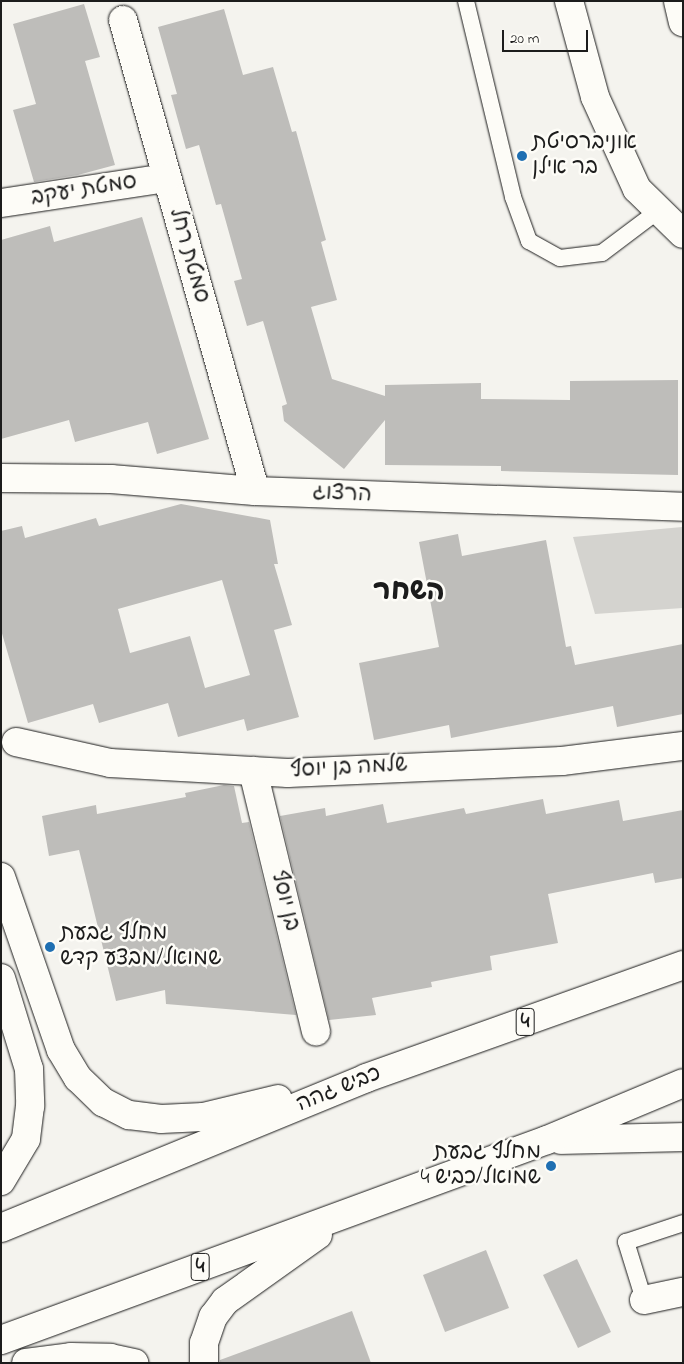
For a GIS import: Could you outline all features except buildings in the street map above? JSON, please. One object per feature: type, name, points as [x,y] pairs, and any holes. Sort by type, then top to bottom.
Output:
[{"type":"main road","points":[[569,1],[595,97],[637,189],[683,234]]},
{"type":"main road","points":[[678,1],[683,22]]},
{"type":"main road","name":"סמטת רחל","points":[[123,20],[255,491]]},
{"type":"main road","name":"סמטת יעקב","points":[[1,203],[166,178]]},
{"type":"main road","name":"הרצוג","points":[[1,478],[111,480],[255,491],[683,507]]},
{"type":"main road","name":"שלמה בן יוסף","points":[[16,742],[110,763],[252,771],[320,772],[562,761],[683,746]]},
{"type":"main road","name":"בן יוסף","points":[[252,771],[316,1032]]},
{"type":"main road","points":[[1,877],[61,1050],[78,1078],[103,1102],[129,1115],[161,1119],[204,1118],[366,1078]]},
{"type":"main road","name":"כביש גהה","points":[[1,1228],[366,1078],[683,965]]},
{"type":"main road","points":[[1,978],[29,1069],[30,1106],[26,1139],[1,1181]]},
{"type":"main road","name":"4","points":[[1,1340],[547,1140],[683,1083]]},
{"type":"main road","points":[[547,1140],[683,1137]]},
{"type":"main road","points":[[204,1363],[207,1335],[213,1317],[225,1301],[322,1233],[398,1194]]},
{"type":"main road","points":[[644,1300],[683,1292]]},
{"type":"main road","points":[[26,1363],[71,1357],[110,1358],[134,1363]]},
{"type":"lane","points":[[466,1],[513,197],[529,240],[560,258],[602,253],[658,211]]},
{"type":"lane","points":[[644,1300],[626,1242],[683,1223]]},
{"type":"shaded area","points":[[682,527],[683,608],[595,614],[573,537]]},
{"type":"place","name":"אוניברסיטת בר אילן","points":[[522,156]]},
{"type":"place","name":"מחלף גבעת שמואל/מבצע קדש","points":[[50,947]]},
{"type":"place","name":"מחלף גבעת שמואל/כביש 4","points":[[551,1166]]},
{"type":"district","name":"השחר","points":[[409,593]]}]
